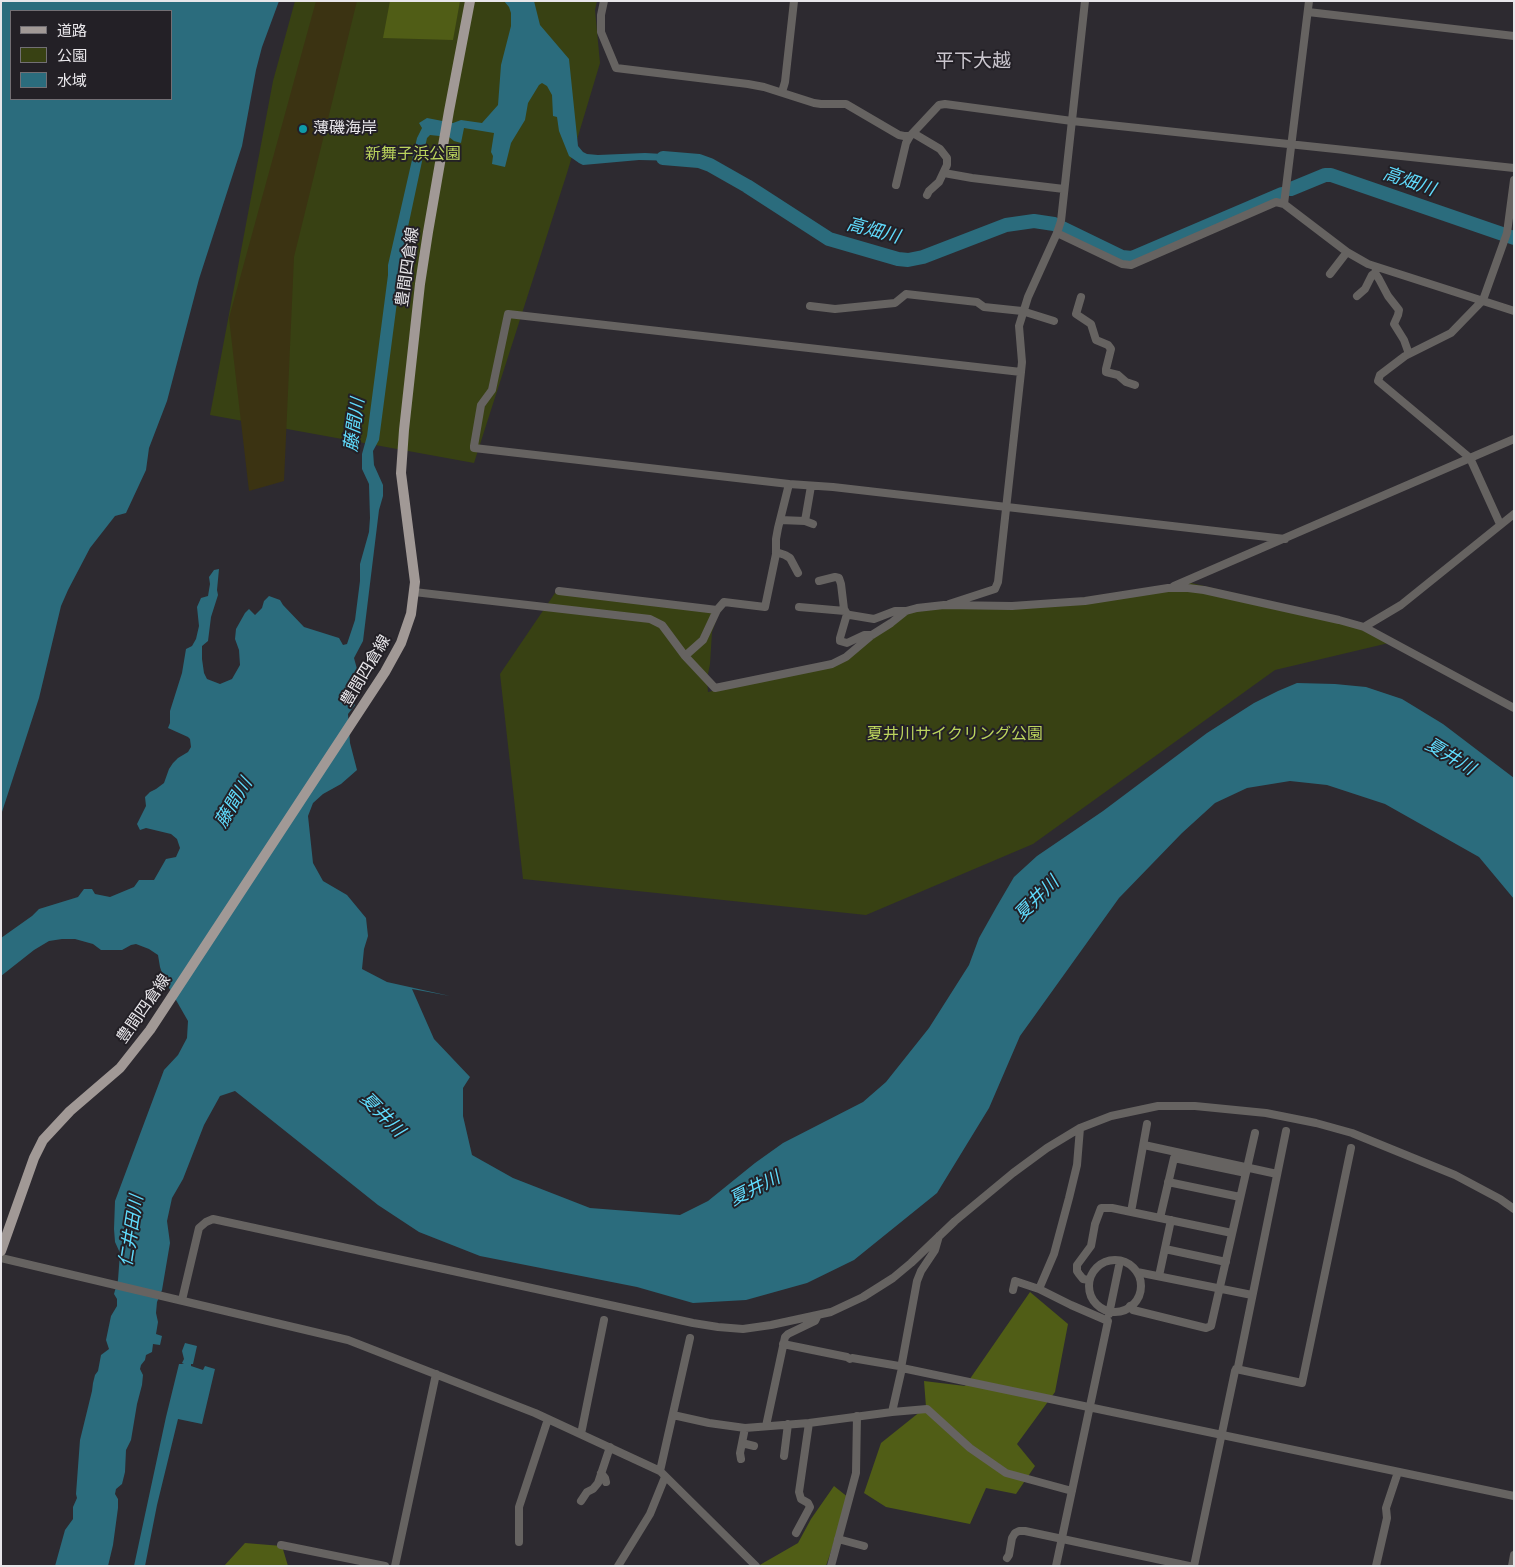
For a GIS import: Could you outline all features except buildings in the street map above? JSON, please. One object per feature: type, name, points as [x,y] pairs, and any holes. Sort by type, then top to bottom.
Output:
[{"type":"main road","name":"豊間四倉線","points":[[1,1251],[30,1167],[43,1140],[66,1115],[120,1068],[145,1036],[386,672],[401,643],[411,614],[415,582],[401,462],[420,284],[449,111],[470,1]]},
{"type":"street","points":[[604,1],[600,15],[601,32],[616,68],[748,84],[821,104],[846,104],[899,135],[911,134],[940,149],[947,158],[944,173],[939,182],[927,195]]},
{"type":"street","points":[[782,92],[785,82],[794,1]]},
{"type":"street","points":[[944,606],[956,600],[995,589],[997,586],[1022,362],[1019,326],[1022,311],[1061,221],[1085,1]]},
{"type":"street","points":[[1284,204],[1309,1]]},
{"type":"street","points":[[1308,12],[1514,36]]},
{"type":"street","points":[[896,185],[906,143],[911,134],[939,105],[945,104],[1072,121],[1514,168]]},
{"type":"street","points":[[944,173],[1064,189]]},
{"type":"street","points":[[1500,524],[1470,458],[1378,381],[1380,375],[1410,354],[1452,333],[1483,300],[1506,236],[1514,180]]},
{"type":"street","points":[[1057,231],[1122,264],[1131,265],[1276,202],[1284,204],[1347,252],[1376,270],[1483,300],[1514,311]]},
{"type":"street","points":[[1330,274],[1347,252]]},
{"type":"street","points":[[1358,296],[1365,289],[1376,270]]},
{"type":"street","points":[[1376,270],[1388,296],[1399,310],[1394,324],[1410,354]]},
{"type":"street","points":[[810,306],[835,309],[895,303],[906,294],[977,302],[984,307],[1022,311],[1054,321]]},
{"type":"street","points":[[1073,323],[1081,297]]},
{"type":"street","points":[[1021,372],[508,314],[492,390],[481,405],[474,448],[1285,539]]},
{"type":"street","points":[[1076,314],[1091,324],[1096,340],[1108,345],[1111,350],[1106,372],[1118,375],[1126,382],[1135,385]]},
{"type":"street","points":[[1168,588],[1514,439]]},
{"type":"street","points":[[685,656],[703,640],[717,610],[724,602],[765,608],[776,552],[776,539],[789,484]]},
{"type":"street","points":[[804,521],[811,486]]},
{"type":"street","points":[[1364,627],[1401,605],[1514,514]]},
{"type":"street","points":[[780,520],[804,521],[813,524]]},
{"type":"street","points":[[776,552],[785,554],[790,558],[798,573]]},
{"type":"street","points":[[820,581],[835,577],[839,578],[846,613],[840,641],[847,643],[864,635],[872,635]]},
{"type":"street","points":[[800,607],[874,619],[896,611],[944,606],[1055,604],[1168,588],[1204,590],[1364,627],[1514,708]]},
{"type":"street","points":[[559,591],[717,610]]},
{"type":"street","points":[[414,592],[650,619],[662,625],[685,656],[715,688],[832,664],[846,657],[872,635],[892,623],[906,611]]},
{"type":"street","points":[[182,1300],[200,1228],[206,1222],[213,1219],[693,1323],[743,1329],[772,1325],[831,1312],[863,1297],[911,1263],[939,1236],[1013,1173],[1047,1148],[1080,1128],[1111,1116],[1158,1106],[1195,1106],[1266,1113],[1316,1123],[1352,1133],[1455,1175],[1500,1199],[1514,1209]]},
{"type":"street","points":[[1132,1212],[1147,1124]]},
{"type":"street","points":[[1039,1289],[1054,1254],[1069,1198],[1076,1165],[1080,1128]]},
{"type":"street","points":[[1194,1566],[1286,1131]]},
{"type":"street","points":[[1130,1306],[1133,1310],[1209,1328],[1212,1323],[1255,1133]]},
{"type":"street","points":[[1144,1146],[1246,1170]]},
{"type":"street","points":[[1236,1369],[1302,1383],[1351,1148]]},
{"type":"street","points":[[1160,1218],[1174,1158],[1277,1174]]},
{"type":"street","points":[[1168,1182],[1240,1197]]},
{"type":"street","points":[[1089,1280],[1083,1279],[1077,1271],[1077,1265],[1091,1246],[1095,1224],[1101,1208],[1112,1208],[1232,1233]]},
{"type":"street","points":[[1159,1276],[1170,1220]]},
{"type":"street","points":[[892,1412],[917,1280],[935,1250],[939,1236]]},
{"type":"street","points":[[1165,1248],[1226,1262]]},
{"type":"street","points":[[1,1258],[114,1283],[348,1340],[548,1419],[663,1474],[756,1566]]},
{"type":"street","points":[[1056,1566],[1120,1261]]},
{"type":"street","points":[[1120,1261],[1132,1267],[1136,1272],[1140,1279],[1140,1287],[1136,1301],[1130,1306],[1124,1310],[1110,1311],[1101,1307],[1093,1300],[1089,1291],[1089,1280],[1092,1273],[1104,1262],[1120,1261]]},
{"type":"street","points":[[1136,1272],[1252,1295]]},
{"type":"street","points":[[1013,1290],[1015,1281],[1039,1289],[1108,1320]]},
{"type":"street","points":[[766,1426],[783,1344],[788,1334],[815,1321],[818,1315]]},
{"type":"street","points":[[581,1434],[604,1320]]},
{"type":"street","points":[[618,1566],[650,1514],[663,1474],[673,1415],[690,1338]]},
{"type":"street","points":[[783,1344],[1514,1496]]},
{"type":"street","points":[[395,1566],[436,1374]]},
{"type":"street","points":[[673,1415],[745,1428],[810,1423],[927,1409],[970,1448],[1006,1472],[1072,1491]]},
{"type":"street","points":[[831,1566],[856,1473],[857,1416]]},
{"type":"street","points":[[518,1542],[519,1507],[548,1419]]},
{"type":"street","points":[[796,1533],[810,1507],[808,1503],[801,1499],[800,1492],[810,1423]]},
{"type":"street","points":[[784,1456],[788,1424]]},
{"type":"street","points":[[741,1459],[740,1453],[745,1428]]},
{"type":"street","points":[[742,1443],[754,1446]]},
{"type":"street","points":[[581,1501],[587,1492],[596,1486],[610,1447]]},
{"type":"street","points":[[1376,1566],[1386,1518],[1386,1508],[1398,1472]]},
{"type":"street","points":[[601,1473],[606,1482]]},
{"type":"street","points":[[1007,1558],[1012,1538],[1019,1531],[1189,1566]]},
{"type":"street","points":[[838,1539],[864,1546]]},
{"type":"street","points":[[281,1545],[385,1566]]},
{"type":"street","points":[[1512,1566],[1514,1555]]},
{"type":"green space","name":"新舞子浜公園","points":[[295,1],[597,1],[595,10],[600,63],[567,173],[474,463],[210,415],[273,81]]},
{"type":"green space","points":[[390,1],[460,1],[453,40],[383,38]]},
{"type":"green space","name":"夏井川サイクリング公園","points":[[1187,582],[1342,618],[1393,642],[1275,670],[1033,844],[866,915],[523,879],[500,674],[555,593],[719,613],[712,632],[707,679],[708,692],[832,664],[903,610],[1054,602]]},
{"type":"green space","points":[[1030,1292],[1068,1324],[1055,1392],[1017,1444],[1035,1466],[1016,1494],[986,1488],[970,1524],[886,1507],[864,1493],[881,1443],[926,1407],[924,1381],[965,1386]]},
{"type":"green space","points":[[834,1486],[849,1498],[826,1566],[758,1566],[798,1543],[811,1519]]},
{"type":"green space","points":[[245,1543],[282,1546],[288,1566],[224,1566]]},
{"type":"sand","name":"薄磯海岸","points":[[316,1],[357,1],[294,257],[284,481],[249,491],[229,318]]},
{"type":"water","points":[[1,1],[279,1],[262,47],[256,70],[242,146],[199,279],[167,401],[149,448],[146,470],[126,513],[115,516],[90,548],[68,590],[61,606],[39,698],[1,815]]},
{"type":"water","points":[[504,1],[534,1],[540,25],[569,59],[578,146],[583,152],[598,155],[645,153],[681,155],[681,161],[639,160],[583,165],[579,163],[569,156],[559,131],[557,117],[553,116],[552,95],[547,86],[542,83],[528,103],[525,120],[511,143],[505,167],[492,164],[493,156],[491,152],[494,133],[464,128],[461,143],[449,137],[430,135],[427,138],[405,241],[379,440],[373,451],[374,465],[383,485],[383,496],[379,510],[363,641],[354,658],[357,669],[351,696],[355,705],[348,714],[350,743],[357,770],[341,784],[323,794],[313,803],[308,816],[313,863],[323,881],[347,895],[366,918],[368,936],[364,949],[362,969],[387,982],[450,996],[412,989],[434,1039],[470,1077],[463,1088],[463,1116],[472,1155],[513,1178],[590,1208],[680,1215],[708,1201],[783,1143],[863,1102],[886,1082],[929,1028],[969,965],[979,938],[1014,877],[1037,856],[1103,811],[1207,733],[1254,703],[1297,683],[1366,687],[1402,699],[1443,724],[1514,778],[1514,899],[1479,857],[1385,804],[1327,785],[1290,781],[1247,788],[1215,803],[1182,833],[1119,898],[1020,1036],[989,1108],[937,1193],[854,1260],[807,1283],[746,1300],[693,1303],[637,1287],[480,1256],[419,1232],[378,1205],[235,1091],[220,1096],[204,1125],[183,1179],[172,1198],[167,1221],[170,1243],[156,1313],[158,1322],[156,1334],[162,1336],[160,1345],[153,1344],[152,1352],[146,1355],[140,1369],[143,1375],[142,1385],[131,1440],[126,1450],[125,1472],[122,1484],[116,1489],[115,1494],[118,1499],[118,1508],[108,1566],[55,1566],[65,1530],[73,1519],[73,1507],[77,1498],[80,1440],[101,1355],[109,1349],[106,1340],[111,1316],[117,1306],[117,1299],[114,1294],[118,1280],[120,1253],[115,1242],[115,1201],[164,1070],[178,1055],[187,1038],[188,1021],[164,979],[158,955],[149,949],[136,944],[122,950],[101,950],[93,944],[75,939],[49,941],[34,950],[1,976],[1,938],[39,909],[78,897],[84,889],[92,889],[95,894],[110,897],[134,887],[139,880],[154,880],[166,859],[176,857],[180,848],[177,839],[171,834],[146,828],[140,830],[137,824],[146,806],[145,797],[164,783],[173,763],[188,752],[191,747],[188,737],[168,728],[170,711],[182,673],[186,649],[192,646],[196,639],[199,626],[197,607],[201,598],[208,596],[209,577],[214,570],[219,569],[218,595],[211,617],[208,641],[202,646],[204,673],[207,679],[220,684],[232,679],[240,665],[239,650],[235,639],[236,629],[249,609],[255,615],[269,596],[280,600],[304,627],[339,638],[343,645],[347,644],[355,620],[360,581],[360,564],[369,532],[369,484],[362,469],[362,454],[367,436],[388,265],[417,138],[422,128],[419,123],[427,118],[453,123],[461,120],[482,123],[498,105],[501,65],[511,26],[511,13]]},
{"type":"water","points":[[185,1343],[197,1346],[191,1366],[203,1370],[205,1366],[215,1369],[202,1424],[178,1419],[157,1505],[145,1566],[134,1566],[179,1364],[184,1364],[182,1363],[184,1359],[182,1351]]},
{"type":"waterway","name":"高畑川","points":[[663,158],[699,161],[710,165],[747,186],[829,239],[898,259],[908,260],[923,257],[1006,225],[1034,221],[1054,224],[1122,257],[1132,258],[1282,194]]},
{"type":"waterway","name":"高畑川","points":[[1291,189],[1325,175],[1331,175],[1514,238]]},
{"type":"place","name":"薄磯海岸","points":[[303,129]]},
{"type":"district","name":"平下大越","points":[[973,62]]},
{"type":"water label","name":"藤間川","points":[[355,425]]},
{"type":"water label","name":"夏井川","points":[[1450,757]]},
{"type":"water label","name":"藤間川","points":[[234,803]]},
{"type":"water label","name":"夏井川","points":[[1037,899]]},
{"type":"water label","name":"夏井川","points":[[382,1115]]},
{"type":"water label","name":"夏井川","points":[[755,1189]]},
{"type":"water label","name":"仁井田川","points":[[132,1231]]}]
